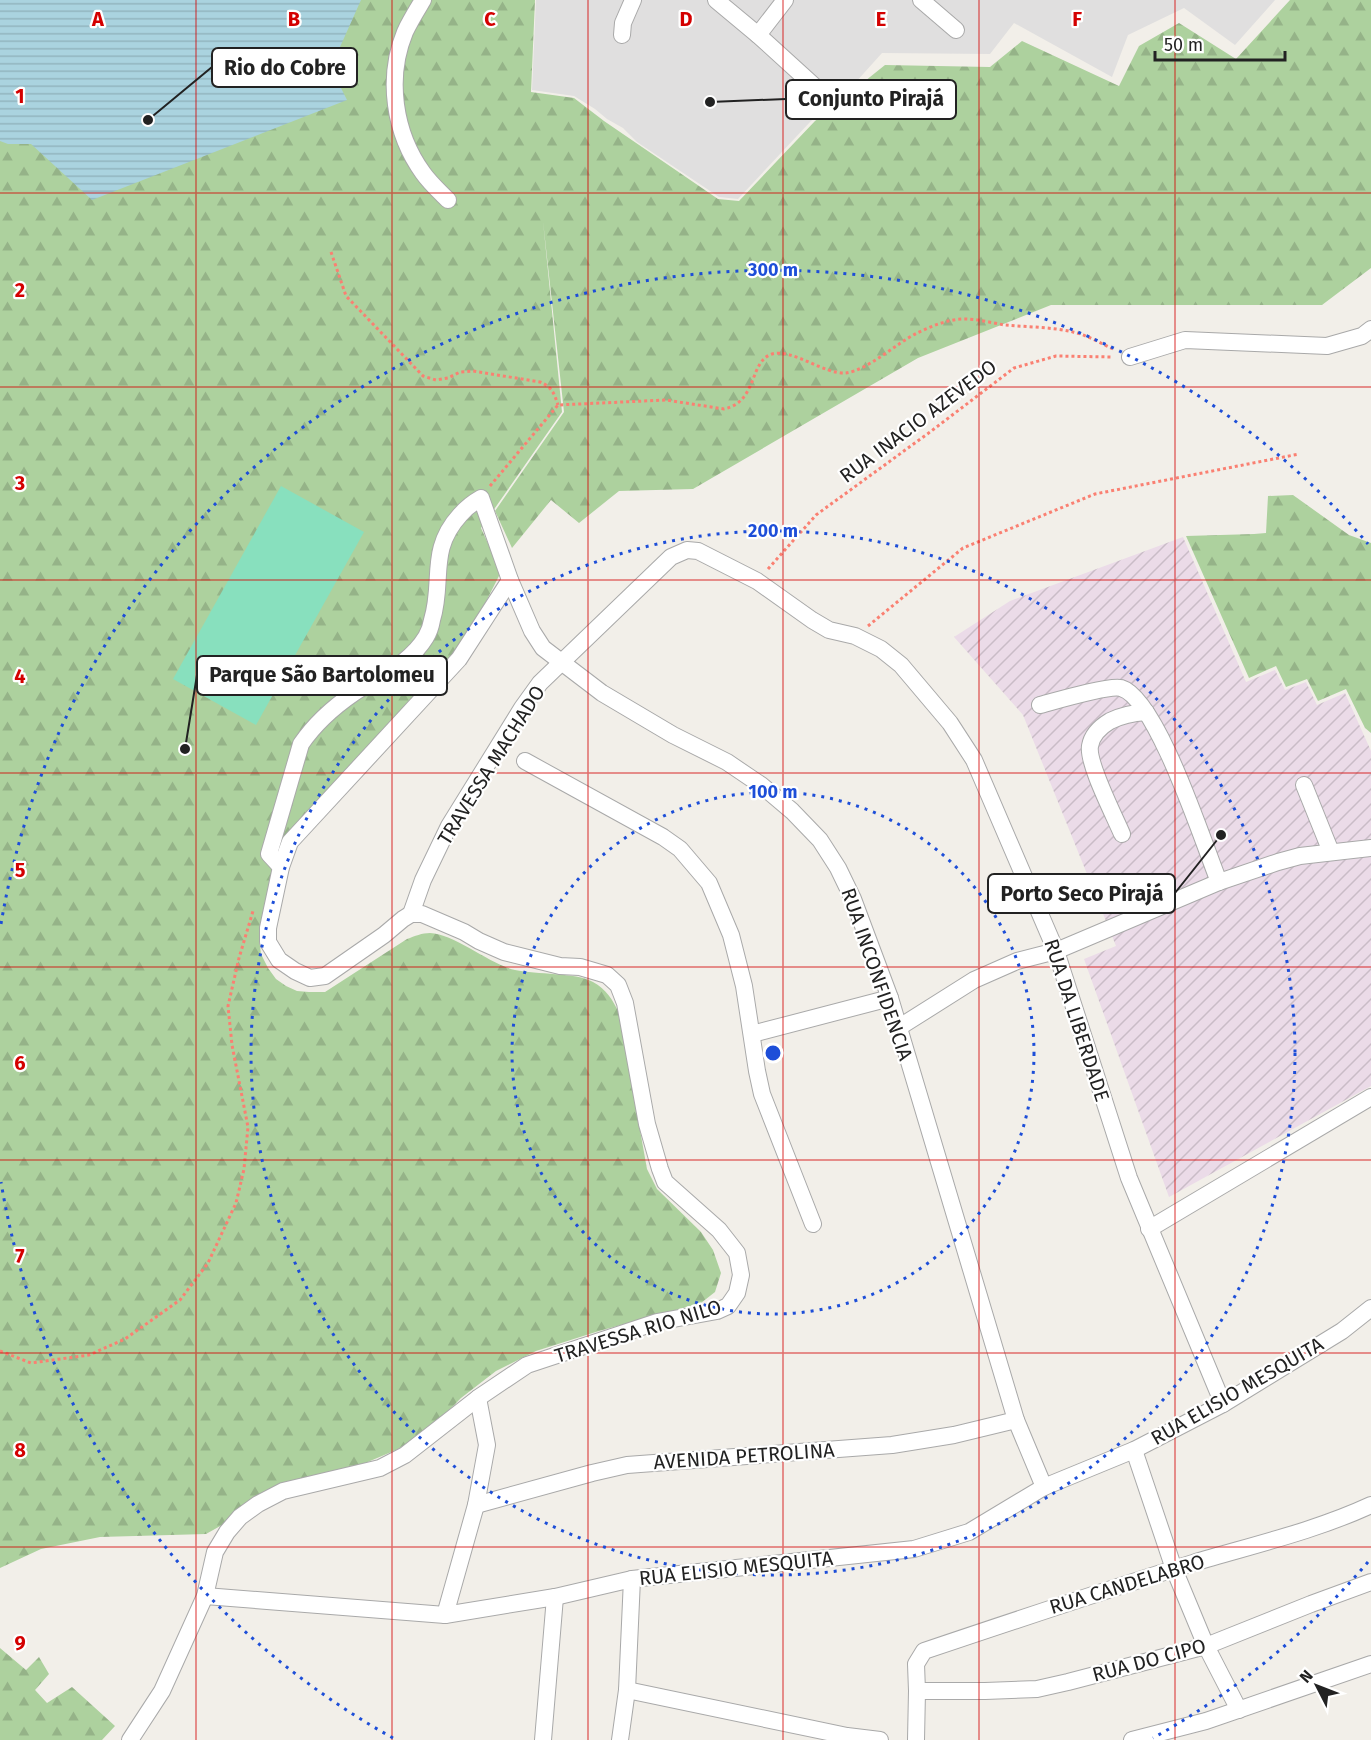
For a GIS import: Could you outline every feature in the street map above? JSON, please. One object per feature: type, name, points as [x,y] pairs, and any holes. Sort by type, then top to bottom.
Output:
[{"type":"street","points":[[423,0],[405,32],[398,56],[395,72],[396,105],[400,130],[411,153],[423,174],[448,200]]},
{"type":"street","points":[[622,35],[623,23],[633,0]]},
{"type":"street","points":[[716,0],[824,95]]},
{"type":"street","points":[[758,35],[785,0]]},
{"type":"street","points":[[921,0],[956,30]]},
{"type":"street","points":[[1130,357],[1185,340],[1327,346],[1362,336],[1371,329]]},
{"type":"street","points":[[281,867],[268,854],[301,744],[311,730],[354,693],[386,675],[417,651],[428,635],[436,609],[439,560],[446,532],[471,503],[481,498]]},
{"type":"street","name":"RUA INCONFIDENCIA","points":[[481,498],[510,580],[532,631],[543,648],[602,693],[673,735],[727,762],[761,785],[792,811],[820,840],[838,868],[854,899],[890,998],[1016,1420],[1044,1487]]},
{"type":"street","name":"RUA DA LIBERDADE","points":[[671,557],[687,550],[699,551],[757,581],[830,630],[855,636],[881,649],[901,665],[950,723],[974,760],[1056,951],[1129,1178],[1224,1404]]},
{"type":"street","name":"TRAVESSA MACHADO","points":[[411,914],[423,880],[449,826],[540,683],[671,557]]},
{"type":"street","points":[[411,914],[325,976],[310,978],[295,971],[279,960],[268,942],[268,928],[281,867],[290,842],[459,659],[510,580]]},
{"type":"street","points":[[1040,705],[1107,688],[1120,687],[1131,693],[1146,712],[1172,761],[1219,882]]},
{"type":"street","points":[[1122,834],[1092,762],[1090,748],[1094,734],[1104,725],[1133,712],[1146,712]]},
{"type":"street","points":[[525,761],[663,837],[680,849],[709,883],[731,936],[744,986],[762,1094],[813,1224]]},
{"type":"street","points":[[1304,785],[1330,852]]},
{"type":"street","points":[[898,1028],[974,980],[1017,961],[1056,951],[1219,882],[1300,856],[1371,848]]},
{"type":"street","name":"TRAVESSA RIO NILO","points":[[205,1596],[215,1552],[227,1532],[240,1517],[258,1504],[283,1491],[380,1468],[392,1462],[419,1445],[478,1398],[527,1365],[657,1322],[717,1311],[728,1306],[737,1293],[741,1275],[737,1253],[719,1230],[665,1182],[647,1124],[625,1003],[618,985],[607,975],[580,967],[560,966],[504,952],[440,921],[422,914],[411,914]]},
{"type":"street","points":[[752,1034],[890,998]]},
{"type":"street","points":[[1149,1229],[1371,1097]]},
{"type":"street","name":"RUA ELISIO MESQUITA","points":[[205,1596],[445,1615],[555,1597],[632,1579],[914,1549],[969,1532],[1044,1487],[1134,1450],[1224,1404],[1342,1331],[1371,1308]]},
{"type":"street","points":[[445,1615],[476,1505],[487,1445],[478,1398]]},
{"type":"street","name":"AVENIDA PETROLINA","points":[[476,1505],[627,1465],[892,1445],[954,1435],[1016,1420]]},
{"type":"street","points":[[1134,1450],[1174,1569],[1206,1646],[1239,1710]]},
{"type":"street","name":"RUA CANDELABRO","points":[[916,1740],[916,1664],[924,1651],[1174,1569],[1291,1535],[1371,1505]]},
{"type":"street","points":[[620,1740],[627,1690],[632,1579]]},
{"type":"street","name":"RUA DO CIPO","points":[[917,1691],[1037,1689],[1206,1646],[1371,1582]]},
{"type":"street","points":[[130,1740],[162,1691],[205,1596]]},
{"type":"street","points":[[543,1740],[555,1597]]},
{"type":"street","points":[[1132,1740],[1206,1722],[1371,1664]]},
{"type":"street","points":[[627,1690],[847,1736],[880,1740]]},
{"type":"path","points":[[331,252],[346,296],[423,376],[436,380],[448,378],[460,372],[473,371],[540,381],[555,393],[558,405]]},
{"type":"path","points":[[481,498],[558,405],[666,400],[724,409],[738,404],[750,388],[759,365],[764,358],[773,353],[784,354],[836,373],[847,373],[861,368],[914,334],[937,324],[965,319],[1074,332],[1130,357]]},
{"type":"path","name":"RUA INACIO AZEVEDO","points":[[757,581],[816,515],[1014,368],[1056,356],[1130,357]]},
{"type":"path","points":[[855,636],[963,548],[1095,494],[1299,454]]},
{"type":"path","points":[[0,1351],[31,1363],[89,1355],[125,1339],[180,1300],[208,1263],[236,1203],[244,1168],[248,1127],[232,1045],[228,1006],[256,901]]},
{"type":"shaded area","points":[[536,0],[1275,0],[1235,45],[1184,8],[1128,35],[1112,77],[1014,23],[990,54],[882,53],[846,93],[811,121],[738,199],[719,197],[574,96],[532,90]]},
{"type":"shaded area","points":[[1183,537],[1246,682],[1275,670],[1285,690],[1306,682],[1317,705],[1345,693],[1371,751],[1371,1086],[1169,1197],[1084,959],[1116,946],[1023,715],[954,637],[1010,601]]},
{"type":"green space","points":[[0,0],[535,0],[531,92],[574,98],[718,199],[739,201],[815,121],[885,65],[990,67],[1022,41],[1119,86],[1139,46],[1179,23],[1236,59],[1290,0],[1371,0],[1371,268],[1322,305],[1051,305],[918,358],[693,489],[619,491],[579,523],[551,500],[512,548],[495,511],[564,412],[543,221],[562,412],[481,528],[501,572],[464,645],[282,843],[259,938],[261,954],[276,979],[286,986],[297,991],[325,992],[407,939],[430,933],[450,938],[505,967],[524,972],[566,975],[585,979],[598,985],[609,995],[619,1013],[647,1169],[657,1189],[701,1232],[713,1250],[721,1273],[715,1292],[701,1303],[536,1351],[496,1371],[461,1398],[429,1431],[396,1450],[231,1520],[206,1534],[100,1537],[41,1549],[0,1568]]},
{"type":"green space","points":[[281,486],[364,532],[256,725],[173,679]]},
{"type":"green space","points":[[1293,495],[1349,535],[1371,543],[1371,733],[1365,728],[1346,689],[1318,701],[1307,679],[1286,687],[1276,666],[1249,678],[1186,536],[1266,533],[1268,496]]},
{"type":"green space","points":[[0,1648],[26,1670],[39,1657],[49,1674],[35,1690],[47,1703],[72,1687],[115,1726],[102,1740],[0,1740]]},
{"type":"water","points":[[0,0],[361,0],[336,56],[335,76],[347,100],[92,200],[31,144],[8,144],[0,141]]},
{"type":"place","name":"Conjunto Pirajá","points":[[710,102]]},
{"type":"place","name":"Rio do Cobre","points":[[148,120]]},
{"type":"place","name":"Parque São Bartolomeu","points":[[185,749]]},
{"type":"place","name":"Porto Seco Pirajá","points":[[1221,835]]}]
